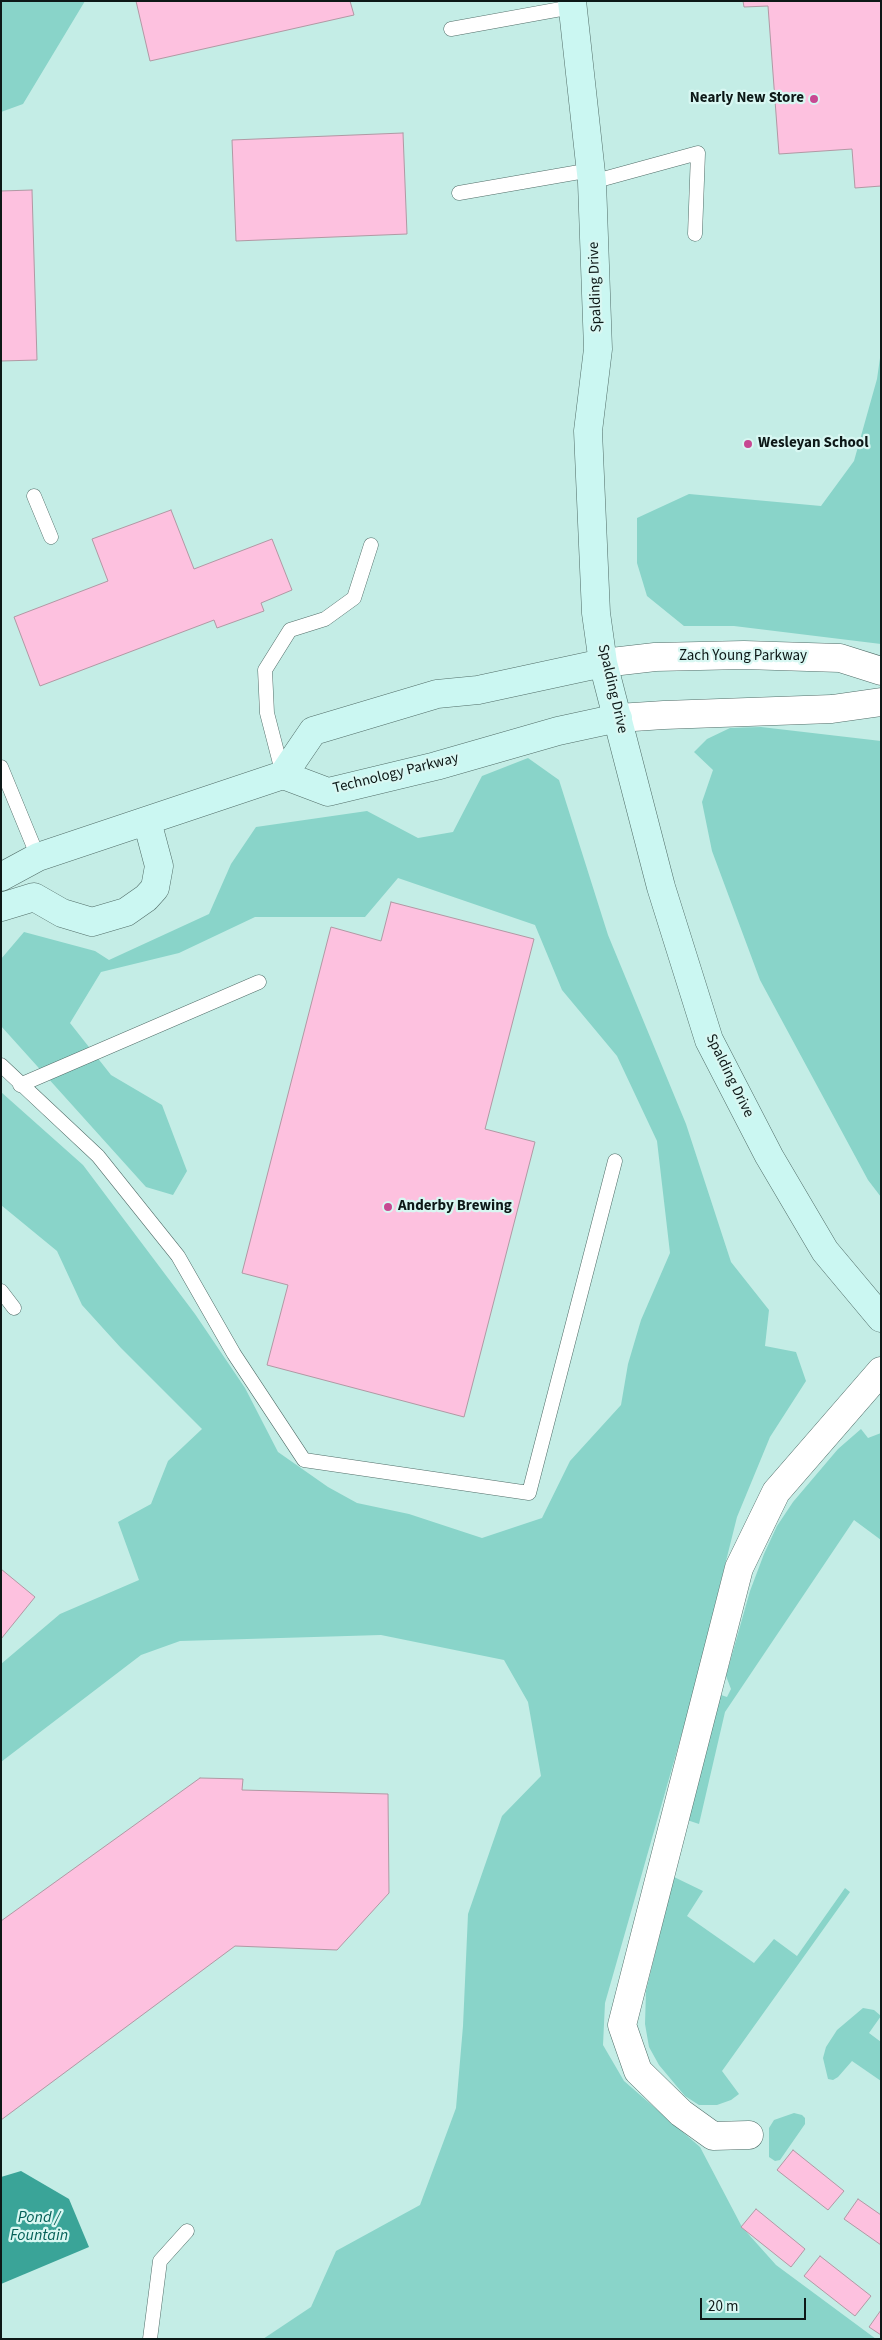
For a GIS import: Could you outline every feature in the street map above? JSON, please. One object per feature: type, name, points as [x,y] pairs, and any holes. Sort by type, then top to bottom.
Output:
[{"type":"main road","name":"Spalding Drive","points":[[572,4],[592,176],[598,349],[588,431],[596,613],[603,662],[661,887],[709,1040],[769,1156],[825,1251],[881,1318]]},
{"type":"main road","points":[[1,876],[38,857],[280,776],[313,732],[438,694],[478,690],[603,662]]},
{"type":"main road","name":"Technology Parkway","points":[[280,776],[328,792],[436,766],[558,730],[618,718]]},
{"type":"main road","points":[[1,907],[34,897],[62,913],[92,922],[126,912],[146,898],[155,888],[159,866],[147,821]]},
{"type":"street","name":"Zach Young Parkway","points":[[603,662],[655,657],[744,655],[840,658],[881,671]]},
{"type":"street","points":[[618,718],[664,714],[832,709],[881,702]]},
{"type":"street","points":[[749,2135],[713,2136],[681,2113],[638,2071],[622,2025],[739,1568],[776,1492],[881,1371]]},
{"type":"lane","points":[[451,28],[572,4]]},
{"type":"lane","points":[[459,193],[592,176],[698,153],[695,234]]},
{"type":"lane","points":[[34,496],[51,537]]},
{"type":"lane","points":[[280,776],[267,713],[265,670],[290,630],[325,619],[354,598],[371,545]]},
{"type":"lane","points":[[1,767],[38,857]]},
{"type":"lane","points":[[20,1084],[259,982]]},
{"type":"lane","points":[[1,1065],[98,1156],[178,1256],[234,1354],[304,1460],[529,1493],[615,1161]]},
{"type":"lane","points":[[1,1291],[14,1308]]},
{"type":"lane","points":[[150,2339],[160,2261],[187,2231]]},
{"type":"shaded area","points":[[1,1],[881,1],[881,2339],[1,2339]]},
{"type":"shaded area","points":[[1,1],[85,1],[23,104],[1,112]]},
{"type":"shaded area","points":[[881,351],[881,644],[734,626],[684,626],[647,596],[637,563],[637,518],[689,494],[821,506],[854,461],[877,379]]},
{"type":"shaded area","points":[[761,727],[881,741],[881,1197],[868,1180],[760,980],[712,851],[702,802],[713,770],[694,752],[707,739],[730,728]]},
{"type":"shaded area","points":[[528,758],[559,780],[608,935],[686,1124],[731,1262],[769,1310],[765,1346],[796,1352],[806,1381],[770,1437],[737,1517],[690,1705],[605,2003],[603,2045],[624,2081],[700,2147],[742,2227],[776,2265],[876,2339],[263,2339],[311,2307],[336,2251],[420,2205],[456,2108],[463,2026],[468,1914],[502,1816],[541,1776],[528,1702],[504,1660],[381,1635],[180,1641],[141,1655],[1,1762],[1,1664],[60,1614],[139,1580],[118,1522],[151,1504],[168,1461],[202,1429],[121,1348],[82,1305],[57,1251],[1,1205],[1,1092],[83,1165],[195,1314],[245,1388],[278,1452],[328,1487],[357,1503],[409,1514],[482,1538],[542,1518],[570,1461],[621,1405],[628,1364],[641,1320],[670,1253],[657,1141],[617,1056],[562,990],[535,925],[398,878],[365,917],[255,917],[179,953],[101,972],[70,1023],[111,1075],[162,1105],[187,1171],[173,1195],[146,1187],[1,1026],[1,959],[24,932],[95,951],[109,960],[209,914],[231,864],[256,827],[367,811],[418,838],[453,832],[482,776]]},
{"type":"shaded area","points":[[861,1429],[868,1438],[881,1433],[881,1540],[854,1520],[725,1712],[699,1824],[687,1820],[721,1695],[727,1697],[731,1689],[726,1676],[750,1591],[764,1554],[777,1526],[793,1502],[838,1449]]},
{"type":"shaded area","points":[[674,1877],[703,1891],[687,1916],[754,1963],[774,1939],[797,1956],[845,1888],[850,1892],[722,2071],[739,2094],[731,2100],[717,2105],[699,2105],[685,2096],[659,2065],[649,2047],[645,2024],[646,1991]]},
{"type":"shaded area","points":[[863,2008],[874,2010],[881,2016],[869,2033],[881,2042],[881,2081],[852,2061],[838,2077],[833,2080],[828,2079],[823,2058],[826,2047],[837,2030]]},
{"type":"shaded area","points":[[794,2113],[805,2118],[805,2124],[780,2160],[775,2161],[769,2157],[769,2128],[774,2120]]},
{"type":"water","name":"Pond / Fountain","points":[[21,2171],[69,2199],[89,2247],[1,2284],[1,2177]]},
{"type":"building","points":[[136,1],[350,1],[354,15],[150,61]]},
{"type":"building","points":[[743,1],[881,1],[881,186],[855,188],[852,149],[779,154],[768,6],[744,7]]},
{"type":"building","points":[[403,133],[407,234],[236,241],[232,140]]},
{"type":"building","points":[[32,190],[37,360],[1,361],[1,191]]},
{"type":"building","points":[[171,510],[194,569],[272,539],[292,590],[261,603],[264,611],[217,628],[214,620],[40,686],[14,617],[108,581],[92,539]]},
{"type":"building","name":"Anderby Brewing","points":[[391,902],[534,939],[485,1129],[535,1142],[464,1417],[267,1365],[288,1285],[242,1273],[331,927],[381,941]]},
{"type":"building","points":[[1,1569],[35,1597],[1,1639]]},
{"type":"building","points":[[200,1778],[243,1779],[242,1790],[388,1794],[389,1893],[337,1950],[235,1946],[1,2120],[1,1921]]},
{"type":"building","points":[[793,2150],[844,2191],[828,2210],[777,2170]]},
{"type":"building","points":[[858,2199],[881,2215],[881,2245],[844,2219]]},
{"type":"building","points":[[756,2209],[805,2249],[791,2267],[741,2227]]},
{"type":"building","points":[[820,2256],[871,2296],[855,2316],[804,2276]]},
{"type":"building","points":[[881,2310],[881,2335],[869,2327]]},
{"type":"place","name":"Nearly New Store","points":[[814,99]]},
{"type":"place","name":"Wesleyan School","points":[[748,444]]},
{"type":"place","name":"Anderby Brewing","points":[[388,1207]]}]
